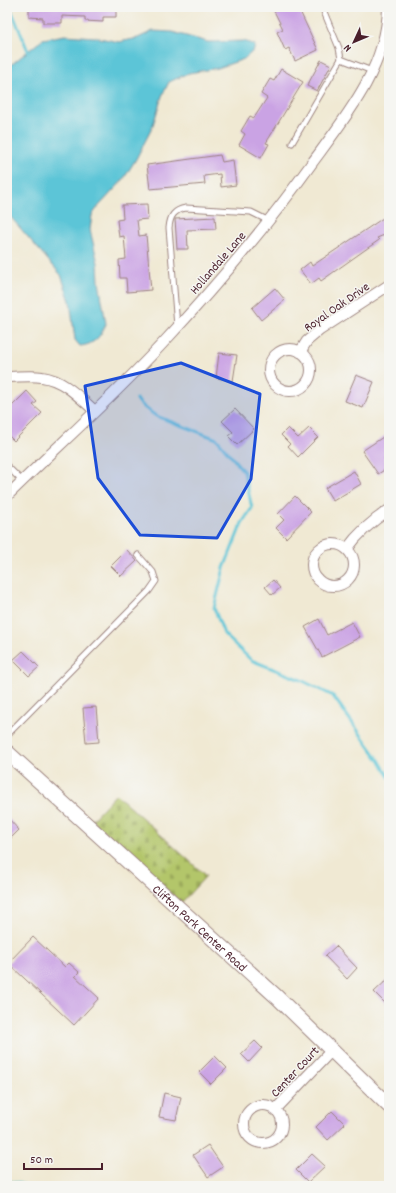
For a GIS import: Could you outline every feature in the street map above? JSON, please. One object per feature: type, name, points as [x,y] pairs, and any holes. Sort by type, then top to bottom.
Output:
[{"type":"street","name":"Hollandale Lane","points":[[7,496],[95,411],[177,327],[270,221],[331,137],[369,81],[388,26],[388,7]]},
{"type":"street","name":"Royal Oak Drive","points":[[300,352],[307,341],[320,330],[389,285]]},
{"type":"street","name":"Royal Oak Drive","points":[[289,349],[300,352],[305,355],[310,366],[310,377],[307,382],[297,389],[292,390],[280,388],[275,384],[270,374],[270,362],[283,350],[289,349]]},
{"type":"street","points":[[7,377],[41,376],[56,380],[73,391],[95,411]]},
{"type":"street","points":[[347,549],[357,535],[368,524],[389,510]]},
{"type":"street","points":[[330,544],[342,546],[347,549],[351,553],[354,564],[352,575],[348,580],[344,583],[332,586],[327,585],[317,578],[312,567],[313,560],[319,550],[330,544]]},
{"type":"street","name":"Clifton Park Center Road","points":[[7,752],[277,997],[389,1106]]},
{"type":"street","name":"Center Court","points":[[275,1110],[332,1050]]},
{"type":"lane","points":[[292,143],[341,59],[339,48],[322,7]]},
{"type":"lane","points":[[341,59],[372,71]]},
{"type":"lane","points":[[177,327],[169,228],[169,219],[172,214],[186,208],[251,212],[270,221]]},
{"type":"lane","points":[[7,466],[22,481]]},
{"type":"lane","points":[[7,735],[149,591],[156,581],[155,576],[138,555]]},
{"type":"highlighted area","points":[[181,363],[260,394],[251,479],[217,538],[140,535],[98,478],[85,386]]},
{"type":"green space","points":[[116,794],[206,876],[181,903],[92,820]]},
{"type":"water","points":[[153,31],[172,32],[208,42],[244,41],[255,45],[254,50],[244,59],[218,68],[189,73],[169,82],[162,96],[152,128],[136,159],[123,180],[92,215],[90,230],[98,263],[99,282],[106,324],[102,332],[93,342],[80,346],[75,340],[70,301],[61,275],[7,213],[7,68],[43,39],[65,35],[95,37],[119,42],[138,38]]},
{"type":"building","points":[[29,7],[116,7],[116,17],[103,17],[103,22],[85,21],[85,17],[62,16],[62,23],[43,23],[43,18],[29,17]]},
{"type":"building","points":[[272,7],[298,7],[318,50],[295,61],[289,48],[285,50],[277,32],[283,29]]},
{"type":"building","points":[[321,60],[331,65],[317,91],[307,86]]},
{"type":"building","points":[[281,69],[303,82],[266,143],[269,144],[261,158],[239,145],[245,134],[241,131],[250,116],[254,118],[267,98],[261,94],[270,79],[274,81]]},
{"type":"building","points":[[220,155],[222,162],[233,160],[236,185],[221,187],[220,174],[204,176],[205,184],[150,189],[147,165]]},
{"type":"building","points":[[147,204],[148,219],[137,220],[139,236],[146,235],[151,290],[127,292],[126,278],[120,278],[119,260],[126,259],[124,236],[119,237],[117,220],[123,219],[122,205]]},
{"type":"building","points":[[389,214],[389,233],[377,238],[379,240],[321,281],[319,278],[311,284],[300,270],[310,262],[312,266]]},
{"type":"building","points":[[215,217],[216,229],[187,230],[188,249],[177,249],[175,219]]},
{"type":"building","points":[[275,288],[285,300],[261,320],[252,308]]},
{"type":"building","points":[[219,353],[237,355],[233,381],[216,378]]},
{"type":"building","points":[[356,375],[374,382],[363,408],[345,401]]},
{"type":"building","points":[[27,391],[37,402],[33,405],[42,413],[14,441],[7,434],[7,411]]},
{"type":"building","points":[[235,409],[254,429],[237,445],[228,436],[233,432],[222,421]]},
{"type":"building","points":[[288,428],[298,438],[309,428],[318,437],[298,457],[288,446],[290,444],[281,435]]},
{"type":"building","points":[[389,433],[389,455],[384,458],[389,467],[378,474],[362,451]]},
{"type":"building","points":[[354,471],[361,484],[333,501],[325,488]]},
{"type":"building","points":[[295,496],[311,512],[286,538],[276,528],[284,520],[278,514]]},
{"type":"building","points":[[127,550],[137,561],[121,576],[111,566]]},
{"type":"building","points":[[273,580],[280,588],[272,595],[265,587]]},
{"type":"building","points":[[319,619],[327,635],[352,622],[360,637],[322,657],[305,627]]},
{"type":"building","points":[[23,651],[39,667],[29,676],[13,660]]},
{"type":"building","points":[[96,707],[99,742],[86,743],[83,708]]},
{"type":"building","points":[[7,817],[19,830],[7,842]]},
{"type":"building","points":[[33,937],[65,967],[69,963],[79,972],[75,976],[99,998],[74,1025],[8,963]]},
{"type":"building","points":[[336,946],[357,968],[347,979],[325,956]]},
{"type":"building","points":[[389,978],[389,1007],[374,992]]},
{"type":"building","points":[[255,1041],[262,1048],[249,1062],[241,1054]]},
{"type":"building","points":[[215,1056],[227,1068],[211,1084],[199,1072]]},
{"type":"building","points":[[164,1093],[181,1097],[176,1120],[159,1117]]},
{"type":"building","points":[[332,1111],[345,1124],[328,1140],[316,1127]]},
{"type":"building","points":[[208,1145],[223,1167],[208,1177],[193,1155]]},
{"type":"building","points":[[312,1154],[325,1166],[308,1182],[296,1170]]},
{"type":"waterway","points":[[10,7],[28,51]]},
{"type":"waterway","points":[[136,399],[156,416],[217,439],[244,472],[252,508],[242,523],[224,568],[214,608],[224,634],[251,660],[301,680],[333,696],[379,760],[389,777]]},
{"type":"waterway","points":[[7,1181],[28,1186]]}]
